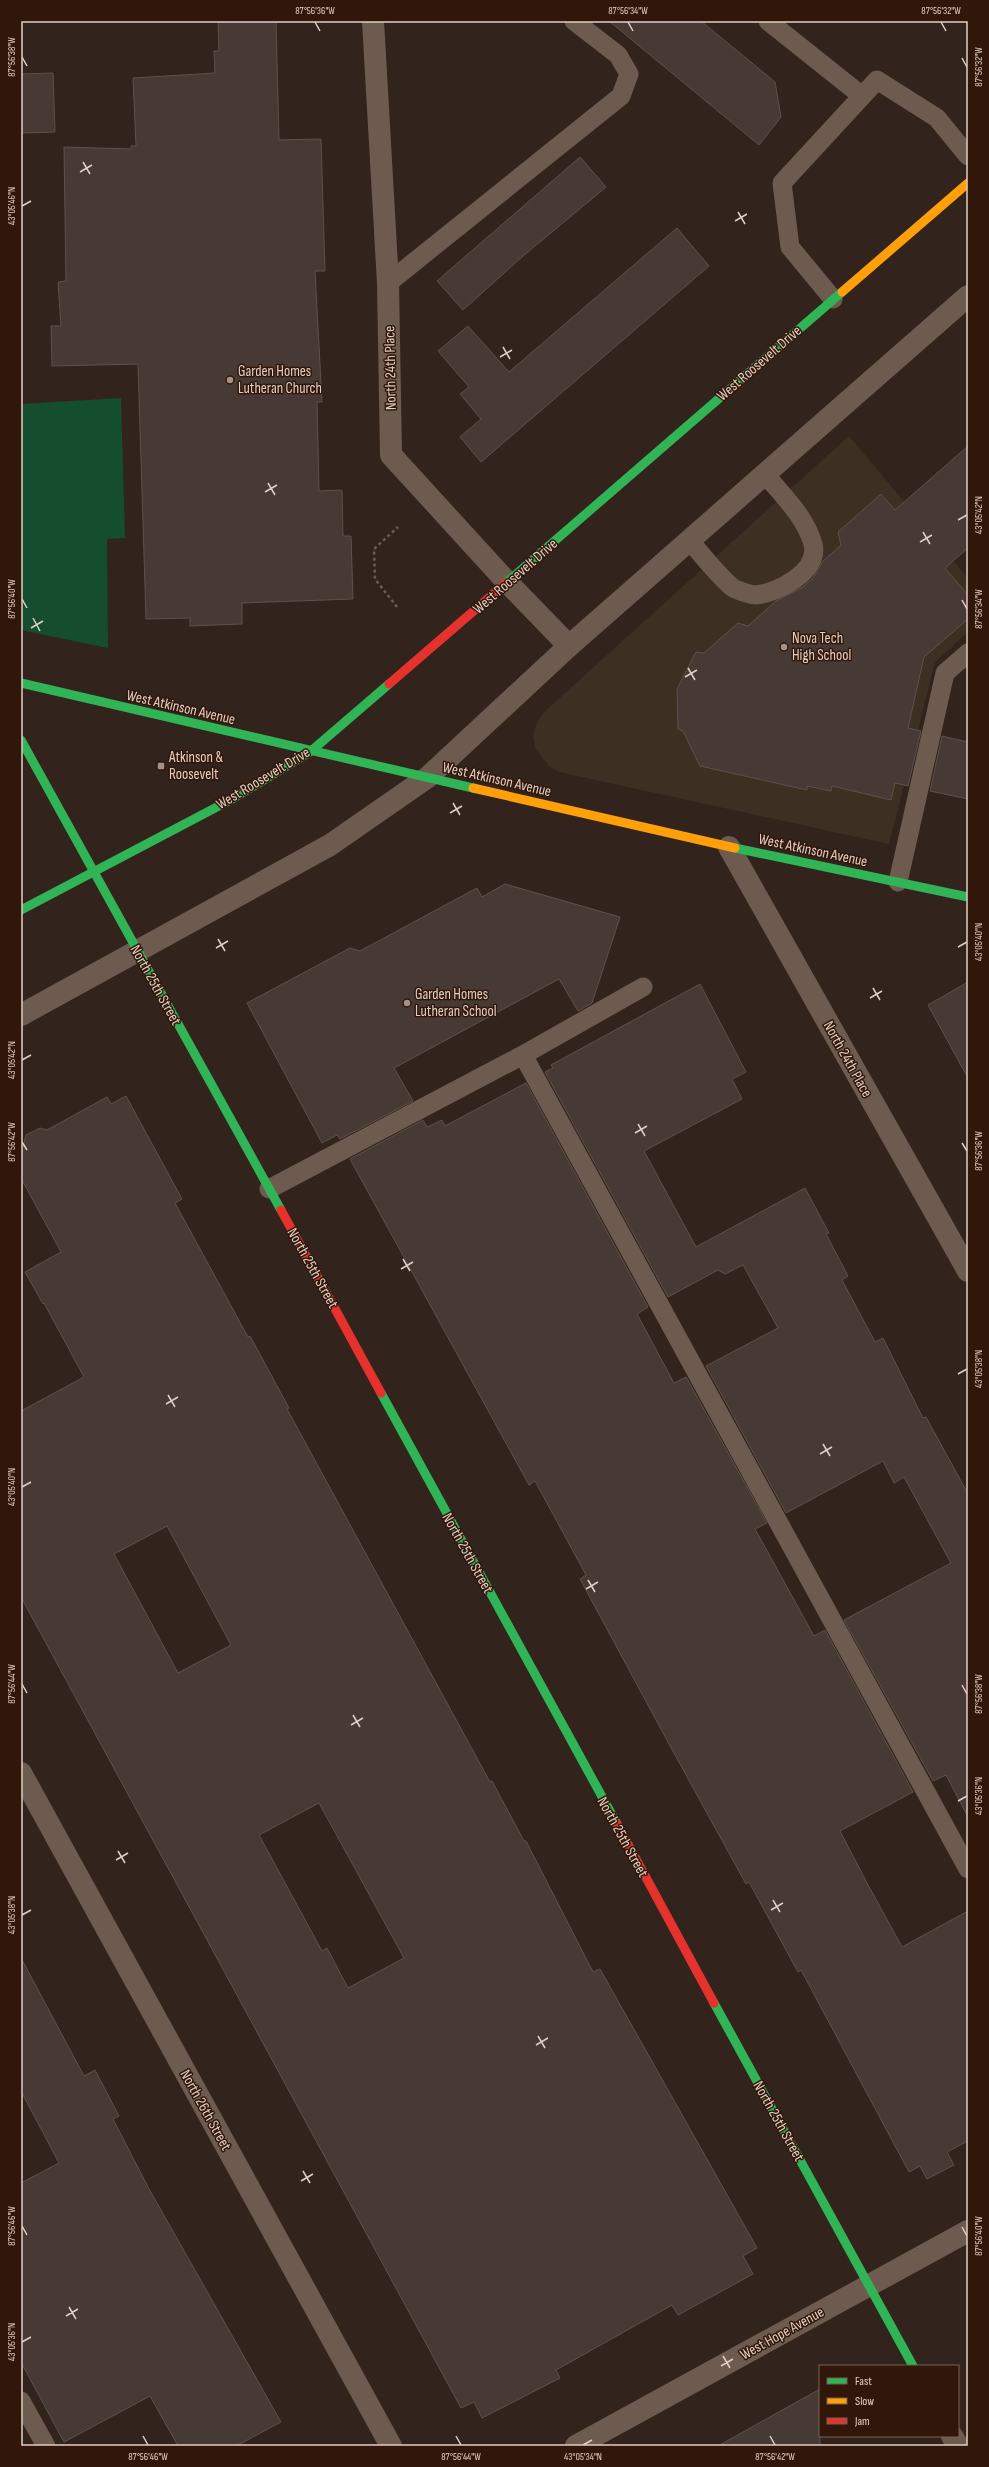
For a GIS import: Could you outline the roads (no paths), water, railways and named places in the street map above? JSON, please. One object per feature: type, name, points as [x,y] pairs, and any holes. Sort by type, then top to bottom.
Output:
[{"type":"street","name":"North 24th Place","points":[[373,21],[388,283],[391,455],[507,582],[569,646]]},
{"type":"street","name":"West Roosevelt Drive","points":[[21,910],[234,798],[310,752],[968,183]]},
{"type":"street","points":[[21,1015],[137,953],[330,845],[428,777],[569,646],[968,296]]},
{"type":"street","name":"West Atkinson Avenue","points":[[21,683],[310,752],[428,777],[729,847],[968,897]]},
{"type":"street","name":"North 25th Street","points":[[21,740],[137,953],[269,1189],[912,2365]]},
{"type":"street","name":"North 24th Place","points":[[729,847],[968,1271]]},
{"type":"street","name":"North 26th Street","points":[[21,1773],[391,2446]]},
{"type":"street","name":"West Hope Avenue","points":[[576,2446],[968,2231]]},
{"type":"street","points":[[953,2437],[958,2446]]},
{"type":"lane","points":[[388,283],[621,96],[629,74],[618,55],[574,21]]},
{"type":"lane","points":[[768,21],[862,96]]},
{"type":"lane","points":[[833,299],[790,247],[782,183],[877,80],[937,118],[968,156]]},
{"type":"lane","points":[[689,540],[734,588],[754,595],[775,591],[793,582],[810,564],[814,546],[803,519],[765,474]]},
{"type":"lane","points":[[898,882],[945,673],[968,654]]},
{"type":"lane","points":[[269,1189],[523,1055],[643,987]]},
{"type":"lane","points":[[523,1055],[968,1869]]},
{"type":"lane","points":[[21,2401],[46,2446]]},
{"type":"place","name":"Garden Homes Lutheran Church","points":[[230,380]]},
{"type":"place","name":"Nova Tech High School","points":[[784,647]]},
{"type":"place","name":"Atkinson & Roosevelt","points":[[161,766]]},
{"type":"place","name":"Garden Homes Lutheran School","points":[[407,1003]]}]
